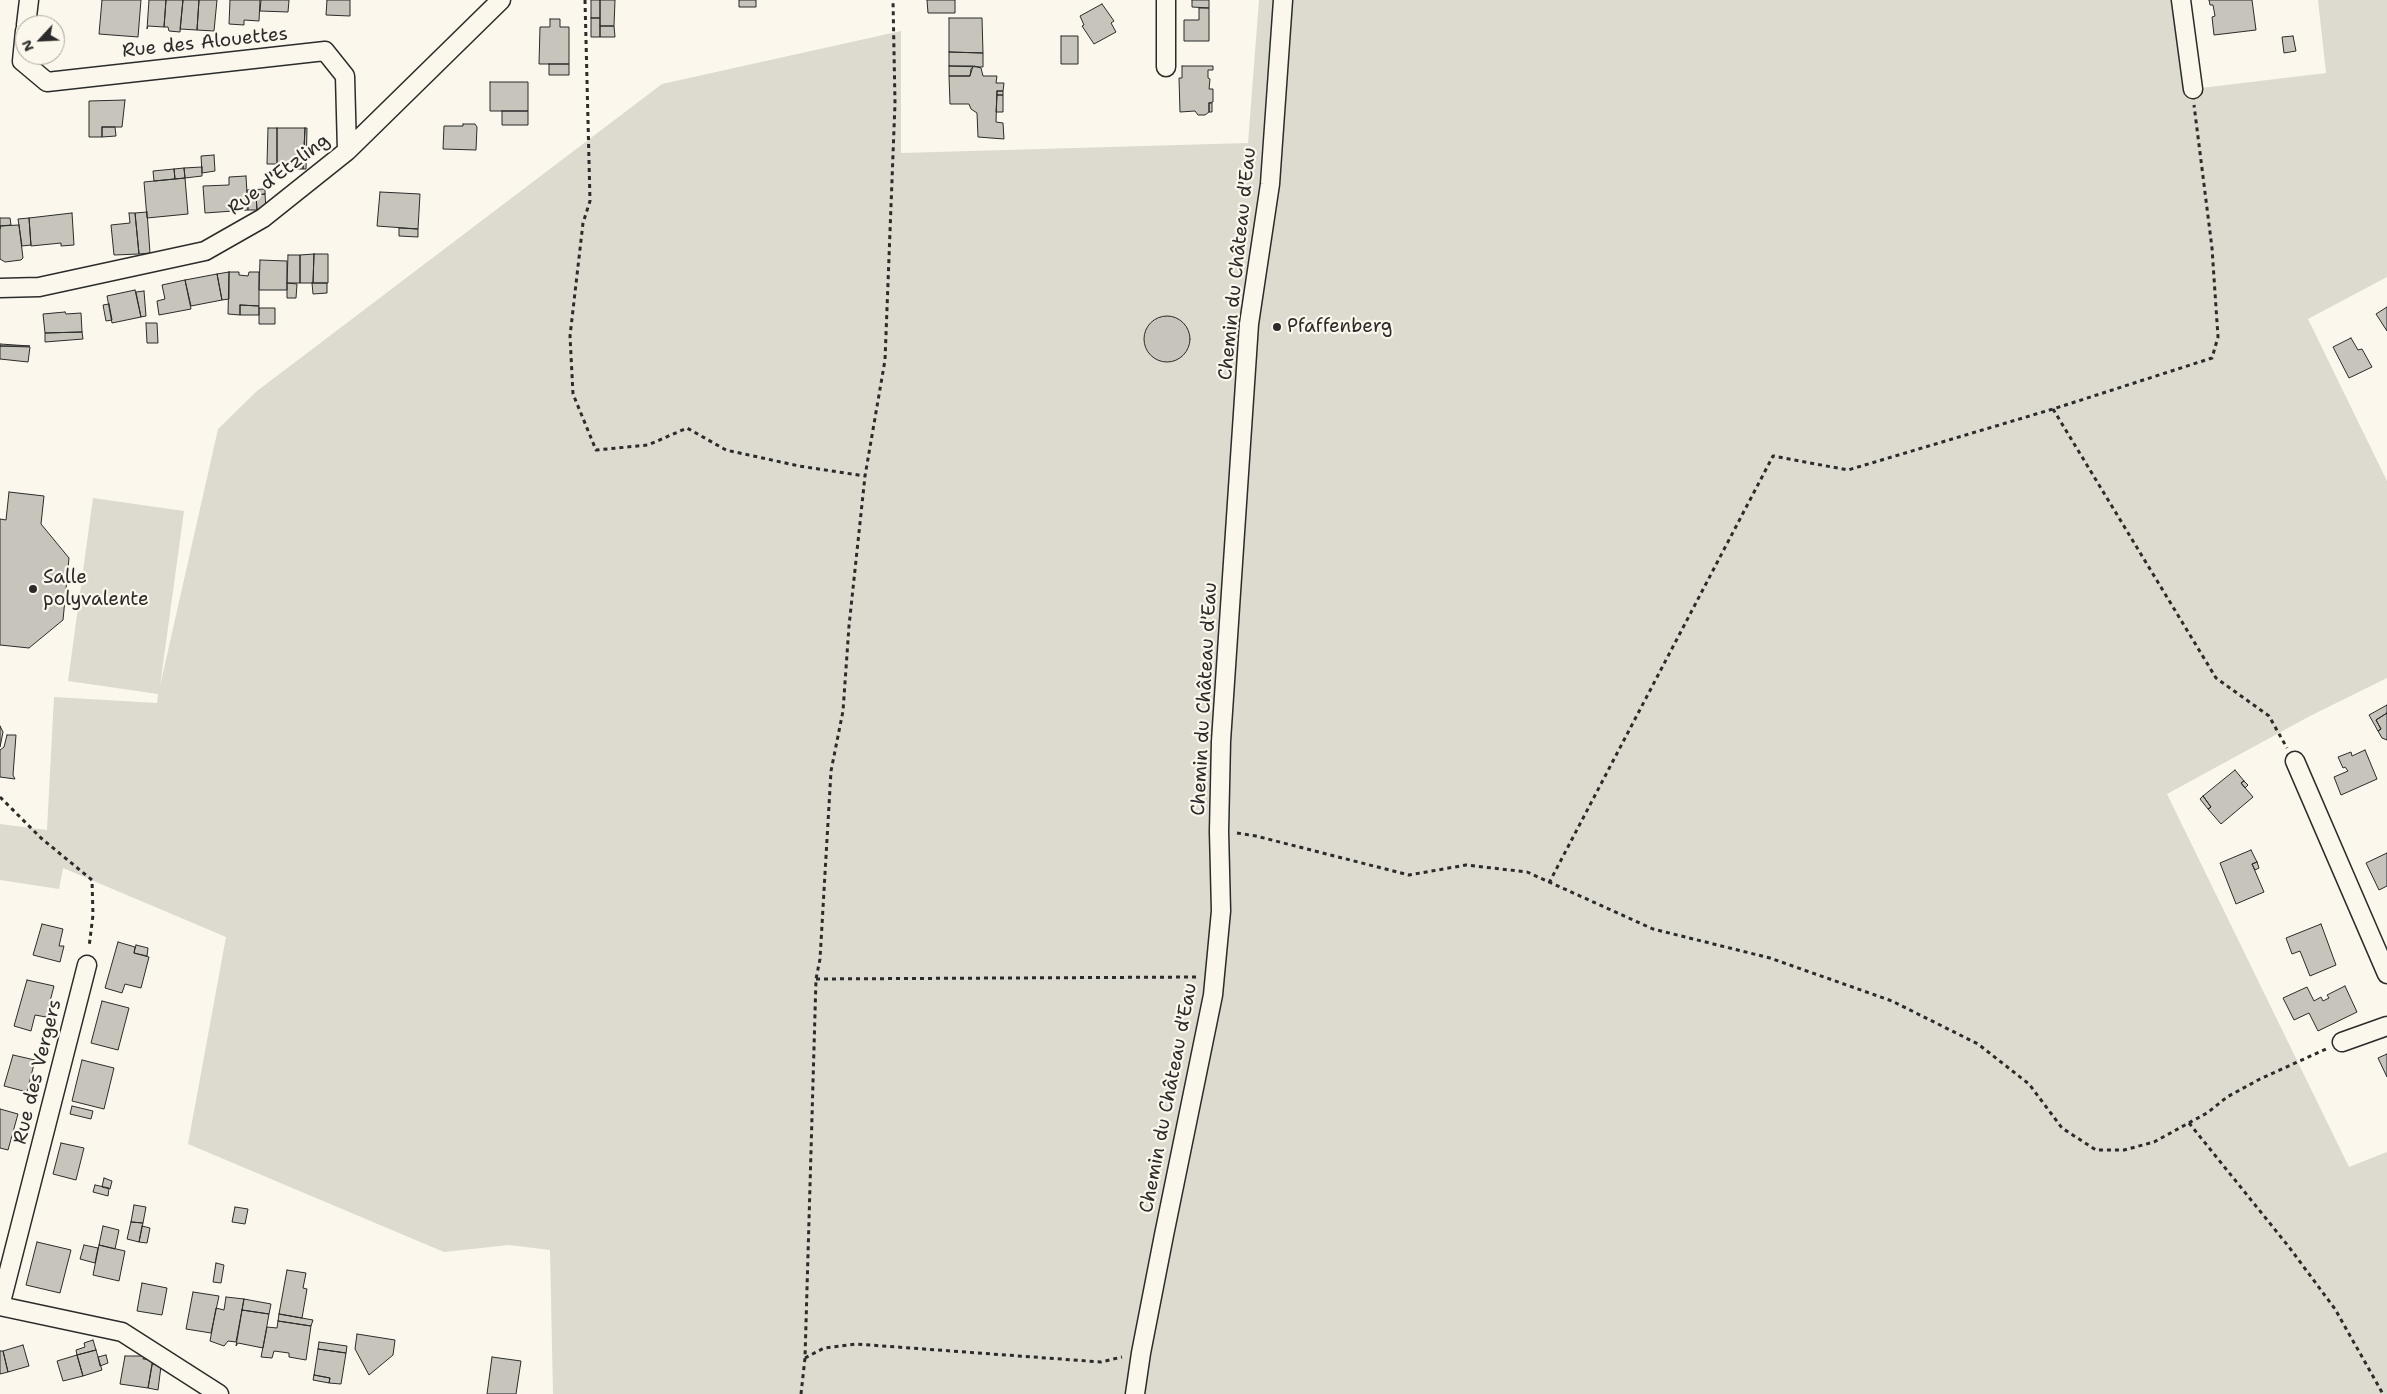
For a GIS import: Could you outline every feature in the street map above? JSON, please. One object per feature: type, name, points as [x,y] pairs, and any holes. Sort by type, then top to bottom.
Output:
[{"type":"street","points":[[27,15],[29,0]]},
{"type":"street","name":"Rue d'Etzling","points":[[0,288],[39,287],[205,251],[263,218],[346,151],[501,0]]},
{"type":"street","points":[[1166,0],[1166,67]]},
{"type":"street","name":"Chemin du Château d'Eau","points":[[1135,1394],[1141,1353],[1215,977],[1221,911],[1219,830],[1221,741],[1248,324],[1270,184],[1283,0]]},
{"type":"street","points":[[2181,0],[2192,89]]},
{"type":"street","name":"Rue des Alouettes","points":[[27,65],[47,82],[325,51],[345,76],[346,151]]},
{"type":"street","points":[[2294,761],[2387,974]]},
{"type":"street","name":"Rue des Vergers","points":[[0,1306],[86,965]]},
{"type":"street","points":[[2342,1042],[2387,1026]]},
{"type":"street","points":[[0,1306],[122,1332],[219,1394]]},
{"type":"path","points":[[585,0],[590,201],[583,223],[570,336],[573,394],[596,450],[648,445],[687,428],[726,450],[799,466],[865,476]]},
{"type":"path","points":[[801,1394],[805,1358],[816,978],[820,959],[831,771],[843,711],[849,626],[865,476],[885,360],[895,103],[894,0]]},
{"type":"path","points":[[1549,883],[1773,456],[1848,470],[2054,409],[2212,358],[2218,337],[2212,248],[2192,89]]},
{"type":"path","points":[[2054,409],[2216,678],[2269,716],[2294,761]]},
{"type":"path","points":[[0,797],[41,838],[92,880],[93,915],[86,965]]},
{"type":"path","points":[[1219,830],[1256,836],[1409,875],[1466,865],[1527,872],[1653,929],[1770,958],[1892,1001],[1978,1044],[2029,1084],[2062,1128],[2096,1150],[2124,1150],[2154,1142],[2189,1123],[2227,1097],[2260,1079],[2342,1042]]},
{"type":"path","points":[[816,978],[1215,977]]},
{"type":"path","points":[[2189,1123],[2289,1247],[2335,1309],[2383,1394]]},
{"type":"path","points":[[805,1358],[824,1348],[856,1344],[1101,1362],[1141,1353]]},
{"type":"shaded area","points":[[1259,0],[2181,0],[2193,89],[2326,73],[2318,0],[2387,0],[2387,277],[2308,319],[2387,481],[2387,678],[2310,716],[2167,794],[2349,1167],[2387,1152],[2387,1394],[553,1394],[550,1250],[509,1245],[444,1252],[188,1144],[226,937],[63,868],[59,889],[0,880],[0,824],[47,830],[54,697],[157,703],[158,694],[68,681],[93,498],[184,511],[160,686],[218,429],[257,391],[662,84],[901,31],[901,153],[1248,143]]},
{"type":"building","points":[[102,0],[141,0],[138,37],[99,34]]},
{"type":"building","points":[[149,0],[166,0],[164,27],[148,26],[147,29]]},
{"type":"building","points":[[166,0],[183,0],[180,32],[169,31],[168,27],[164,27]]},
{"type":"building","points":[[183,0],[199,0],[197,30],[180,29]]},
{"type":"building","points":[[199,0],[217,0],[214,31],[197,30]]},
{"type":"building","points":[[230,0],[260,0],[259,21],[244,20],[244,25],[229,24]]},
{"type":"building","points":[[261,0],[289,0],[288,12],[260,11]]},
{"type":"building","points":[[327,0],[350,0],[350,16],[326,15]]},
{"type":"building","points":[[591,0],[600,0],[600,18],[591,18]]},
{"type":"building","points":[[600,0],[615,0],[614,26],[600,26]]},
{"type":"building","points":[[739,0],[756,0],[756,7],[739,7]]},
{"type":"building","points":[[927,0],[955,0],[955,13],[928,13]]},
{"type":"building","points":[[1192,0],[1209,0],[1209,8],[1192,7]]},
{"type":"building","points":[[2209,0],[2252,0],[2256,30],[2214,35],[2212,17],[2215,16],[2213,5],[2210,5]]},
{"type":"building","points":[[1102,4],[1114,21],[1111,23],[1116,32],[1094,44],[1082,26],[1084,25],[1080,16]]},
{"type":"building","points":[[1199,8],[1209,8],[1209,41],[1184,41],[1184,20],[1199,20]]},
{"type":"building","points":[[591,18],[600,18],[600,37],[591,37]]},
{"type":"building","points":[[949,18],[982,18],[983,53],[949,52]]},
{"type":"building","points":[[550,19],[560,19],[560,27],[569,27],[569,64],[539,64],[540,27],[550,27]]},
{"type":"building","points":[[600,26],[614,26],[615,37],[600,37]]},
{"type":"building","points":[[1061,36],[1078,36],[1078,64],[1061,64]]},
{"type":"building","points":[[2293,36],[2296,51],[2284,53],[2282,37]]},
{"type":"building","points":[[949,52],[983,53],[983,67],[949,66]]},
{"type":"building","points":[[549,64],[569,64],[569,75],[549,75]]},
{"type":"building","points":[[949,66],[973,66],[970,76],[949,76]]},
{"type":"building","points":[[974,66],[981,68],[983,76],[997,76],[996,83],[1004,83],[1003,91],[997,91],[996,122],[1003,123],[1004,139],[978,137],[977,113],[971,109],[969,104],[950,104],[949,76],[970,76],[971,69]]},
{"type":"building","points":[[1182,66],[1213,66],[1213,70],[1208,70],[1208,78],[1210,79],[1209,89],[1213,89],[1213,102],[1209,103],[1209,112],[1205,115],[1198,115],[1195,111],[1180,112],[1179,78],[1182,78]]},
{"type":"building","points":[[490,82],[528,82],[528,111],[490,111]]},
{"type":"building","points":[[997,91],[1003,91],[1003,95],[997,95]]},
{"type":"building","points":[[997,95],[1003,95],[1003,112],[996,112]]},
{"type":"building","points":[[125,100],[122,127],[102,127],[102,137],[89,137],[89,101]]},
{"type":"building","points":[[1209,103],[1212,103],[1212,112],[1209,112]]},
{"type":"building","points":[[502,111],[528,111],[528,125],[502,125]]},
{"type":"building","points":[[463,124],[475,124],[477,127],[476,150],[443,149],[444,126],[463,126]]},
{"type":"building","points":[[102,127],[115,127],[116,136],[102,137]]},
{"type":"building","points":[[268,128],[277,128],[277,164],[267,164]]},
{"type":"building","points":[[277,128],[305,128],[303,169],[294,169],[294,164],[277,164]]},
{"type":"building","points":[[305,128],[307,128],[306,169],[303,169]]},
{"type":"building","points":[[214,155],[215,171],[202,173],[201,156]]},
{"type":"building","points":[[202,167],[202,176],[185,178],[184,168]]},
{"type":"building","points":[[184,168],[185,178],[175,179],[174,169]]},
{"type":"building","points":[[174,169],[175,179],[154,181],[153,171]]},
{"type":"building","points":[[246,176],[248,210],[205,213],[203,186],[229,185],[229,177]]},
{"type":"building","points":[[185,178],[188,214],[147,218],[144,182]]},
{"type":"building","points":[[265,189],[265,194],[256,195],[257,210],[248,210],[247,190]]},
{"type":"building","points":[[380,192],[420,194],[418,229],[377,226]]},
{"type":"building","points":[[265,194],[266,210],[257,211],[256,195]]},
{"type":"building","points":[[147,212],[150,253],[139,254],[135,213]]},
{"type":"building","points":[[72,213],[74,245],[61,246],[61,243],[31,246],[29,218]]},
{"type":"building","points":[[129,213],[135,213],[139,254],[114,255],[111,225],[130,223]]},
{"type":"building","points":[[0,218],[10,218],[11,225],[0,226]]},
{"type":"building","points":[[29,218],[31,245],[22,246],[18,219]]},
{"type":"building","points":[[19,225],[23,258],[21,260],[5,262],[0,259],[0,226]]},
{"type":"building","points":[[399,228],[418,229],[418,237],[399,236]]},
{"type":"building","points":[[314,254],[313,283],[300,283],[300,255]]},
{"type":"building","points":[[314,254],[328,254],[328,283],[313,283]]},
{"type":"building","points":[[288,255],[300,255],[300,283],[287,283]]},
{"type":"building","points":[[260,260],[287,261],[287,290],[259,290]]},
{"type":"building","points":[[229,272],[239,272],[239,275],[248,276],[249,272],[259,272],[259,306],[240,305],[240,315],[228,314]]},
{"type":"building","points":[[229,272],[229,299],[222,300],[217,274]]},
{"type":"building","points":[[217,274],[222,300],[191,306],[185,280]]},
{"type":"building","points":[[185,280],[191,309],[159,315],[157,301],[165,299],[162,285]]},
{"type":"building","points":[[287,283],[297,284],[296,298],[287,298]]},
{"type":"building","points":[[312,283],[327,283],[327,293],[313,294]]},
{"type":"building","points":[[135,290],[141,317],[112,323],[107,296]]},
{"type":"building","points":[[144,291],[146,316],[141,317],[136,292]]},
{"type":"building","points":[[109,304],[112,320],[106,321],[103,305]]},
{"type":"building","points":[[240,305],[259,306],[259,315],[240,315]]},
{"type":"building","points":[[2387,307],[2387,331],[2376,314]]},
{"type":"building","points":[[259,308],[275,308],[275,324],[259,324]]},
{"type":"building","points":[[65,312],[66,314],[81,313],[82,332],[45,333],[43,314]]},
{"type":"building","points":[[1167,316],[1180,320],[1186,326],[1190,339],[1186,352],[1180,358],[1167,362],[1154,358],[1148,352],[1144,339],[1148,326],[1154,320]]},
{"type":"building","points":[[146,323],[157,323],[158,343],[147,343]]},
{"type":"building","points":[[82,332],[83,339],[45,342],[45,333]]},
{"type":"building","points":[[2351,338],[2358,350],[2362,349],[2372,367],[2349,378],[2333,347]]},
{"type":"building","points":[[0,344],[30,346],[0,346]]},
{"type":"building","points":[[0,346],[30,347],[28,362],[0,359]]},
{"type":"building","name":"Salle polyvalente","points":[[9,492],[44,496],[41,524],[69,558],[63,620],[29,648],[0,645],[0,519],[6,520]]},
{"type":"building","points":[[2387,705],[2387,713],[2376,720],[2381,729],[2378,731],[2369,715]]},
{"type":"building","points":[[2387,713],[2387,740],[2382,738],[2378,731],[2381,729],[2376,720]]},
{"type":"building","points":[[0,726],[3,732],[0,747]]},
{"type":"building","points":[[7,735],[16,735],[13,775],[15,779],[0,777],[0,750],[4,747]]},
{"type":"building","points":[[2365,750],[2377,779],[2341,795],[2334,777],[2348,771],[2345,767],[2343,768],[2338,757],[2351,752],[2352,756]]},
{"type":"building","points":[[2235,770],[2244,781],[2241,783],[2253,797],[2221,824],[2208,809],[2211,807],[2203,796]]},
{"type":"building","points":[[2244,781],[2248,785],[2245,788],[2241,783]]},
{"type":"building","points":[[2203,796],[2211,807],[2208,809],[2200,799]]},
{"type":"building","points":[[2251,850],[2257,862],[2252,864],[2264,892],[2236,904],[2220,863]]},
{"type":"building","points":[[2387,853],[2387,886],[2379,890],[2366,863]]},
{"type":"building","points":[[2257,862],[2259,868],[2255,870],[2252,864]]},
{"type":"building","points":[[42,924],[63,929],[59,946],[64,946],[60,962],[33,955]]},
{"type":"building","points":[[2321,924],[2336,965],[2310,976],[2300,951],[2292,954],[2286,938]]},
{"type":"building","points":[[118,942],[135,947],[134,953],[149,957],[141,988],[125,984],[122,993],[105,988]]},
{"type":"building","points":[[136,945],[148,948],[147,956],[134,953]]},
{"type":"building","points":[[27,980],[54,986],[46,1017],[35,1015],[31,1031],[14,1026]]},
{"type":"building","points":[[2345,986],[2357,1012],[2318,1031],[2309,1013],[2294,1020],[2283,998],[2307,987],[2314,1001],[2321,997],[2323,1001],[2329,998],[2327,995]]},
{"type":"building","points":[[102,1001],[129,1008],[118,1050],[91,1043]]},
{"type":"building","points":[[2387,1054],[2387,1077],[2378,1058]]},
{"type":"building","points":[[13,1055],[35,1060],[27,1092],[4,1086]]},
{"type":"building","points":[[82,1060],[114,1068],[104,1109],[72,1101]]},
{"type":"building","points":[[72,1106],[93,1111],[91,1119],[70,1114]]},
{"type":"building","points":[[0,1109],[18,1114],[8,1150],[0,1148]]},
{"type":"building","points":[[61,1143],[84,1148],[76,1180],[53,1174]]},
{"type":"building","points":[[104,1178],[112,1181],[110,1189],[102,1187]]},
{"type":"building","points":[[95,1185],[109,1188],[108,1196],[93,1192]]},
{"type":"building","points":[[134,1205],[146,1207],[143,1223],[131,1222]]},
{"type":"building","points":[[235,1207],[248,1209],[245,1224],[232,1222]]},
{"type":"building","points":[[131,1222],[143,1223],[139,1242],[127,1239]]},
{"type":"building","points":[[103,1226],[119,1230],[115,1249],[99,1245]]},
{"type":"building","points":[[142,1226],[150,1228],[147,1243],[139,1242]]},
{"type":"building","points":[[37,1242],[71,1250],[60,1293],[26,1285]]},
{"type":"building","points":[[84,1245],[98,1248],[95,1263],[80,1259]]},
{"type":"building","points":[[99,1245],[125,1251],[119,1281],[93,1275]]},
{"type":"building","points":[[216,1263],[224,1265],[221,1283],[213,1282]]},
{"type":"building","points":[[287,1270],[306,1273],[303,1288],[307,1289],[302,1318],[279,1314]]},
{"type":"building","points":[[142,1283],[167,1288],[162,1315],[137,1311]]},
{"type":"building","points":[[193,1292],[219,1296],[211,1333],[186,1329]]},
{"type":"building","points":[[226,1297],[244,1299],[236,1342],[228,1341],[224,1346],[210,1341],[216,1308],[224,1310]]},
{"type":"building","points":[[244,1299],[271,1304],[269,1314],[242,1310]]},
{"type":"building","points":[[242,1310],[269,1314],[263,1348],[238,1343],[236,1346]]},
{"type":"building","points":[[279,1314],[313,1320],[311,1326],[278,1321]]},
{"type":"building","points":[[278,1321],[311,1326],[306,1360],[289,1357],[289,1353],[274,1351],[272,1358],[261,1357],[267,1327],[277,1328]]},
{"type":"building","points":[[357,1334],[395,1340],[393,1355],[369,1375],[355,1349]]},
{"type":"building","points":[[93,1340],[96,1350],[77,1355],[76,1350],[85,1347],[84,1343]]},
{"type":"building","points":[[319,1342],[347,1346],[346,1353],[318,1349]]},
{"type":"building","points":[[23,1345],[29,1366],[8,1372],[3,1351]]},
{"type":"building","points":[[318,1349],[346,1353],[341,1384],[329,1383],[330,1378],[314,1375]]},
{"type":"building","points":[[96,1350],[102,1370],[83,1376],[77,1355]]},
{"type":"building","points":[[0,1351],[3,1351],[8,1372],[0,1374]]},
{"type":"building","points":[[77,1355],[83,1376],[63,1381],[57,1361]]},
{"type":"building","points":[[106,1355],[108,1363],[100,1366],[98,1357]]},
{"type":"building","points":[[125,1356],[144,1356],[143,1359],[153,1360],[148,1388],[120,1384]]},
{"type":"building","points":[[492,1357],[521,1361],[516,1394],[487,1394]]},
{"type":"building","points":[[152,1364],[161,1366],[158,1390],[148,1388]]},
{"type":"building","points":[[314,1375],[330,1378],[329,1383],[313,1380]]},
{"type":"place","name":"Pfaffenberg","points":[[1277,327]]},
{"type":"place","name":"Salle polyvalente","points":[[33,589]]}]
